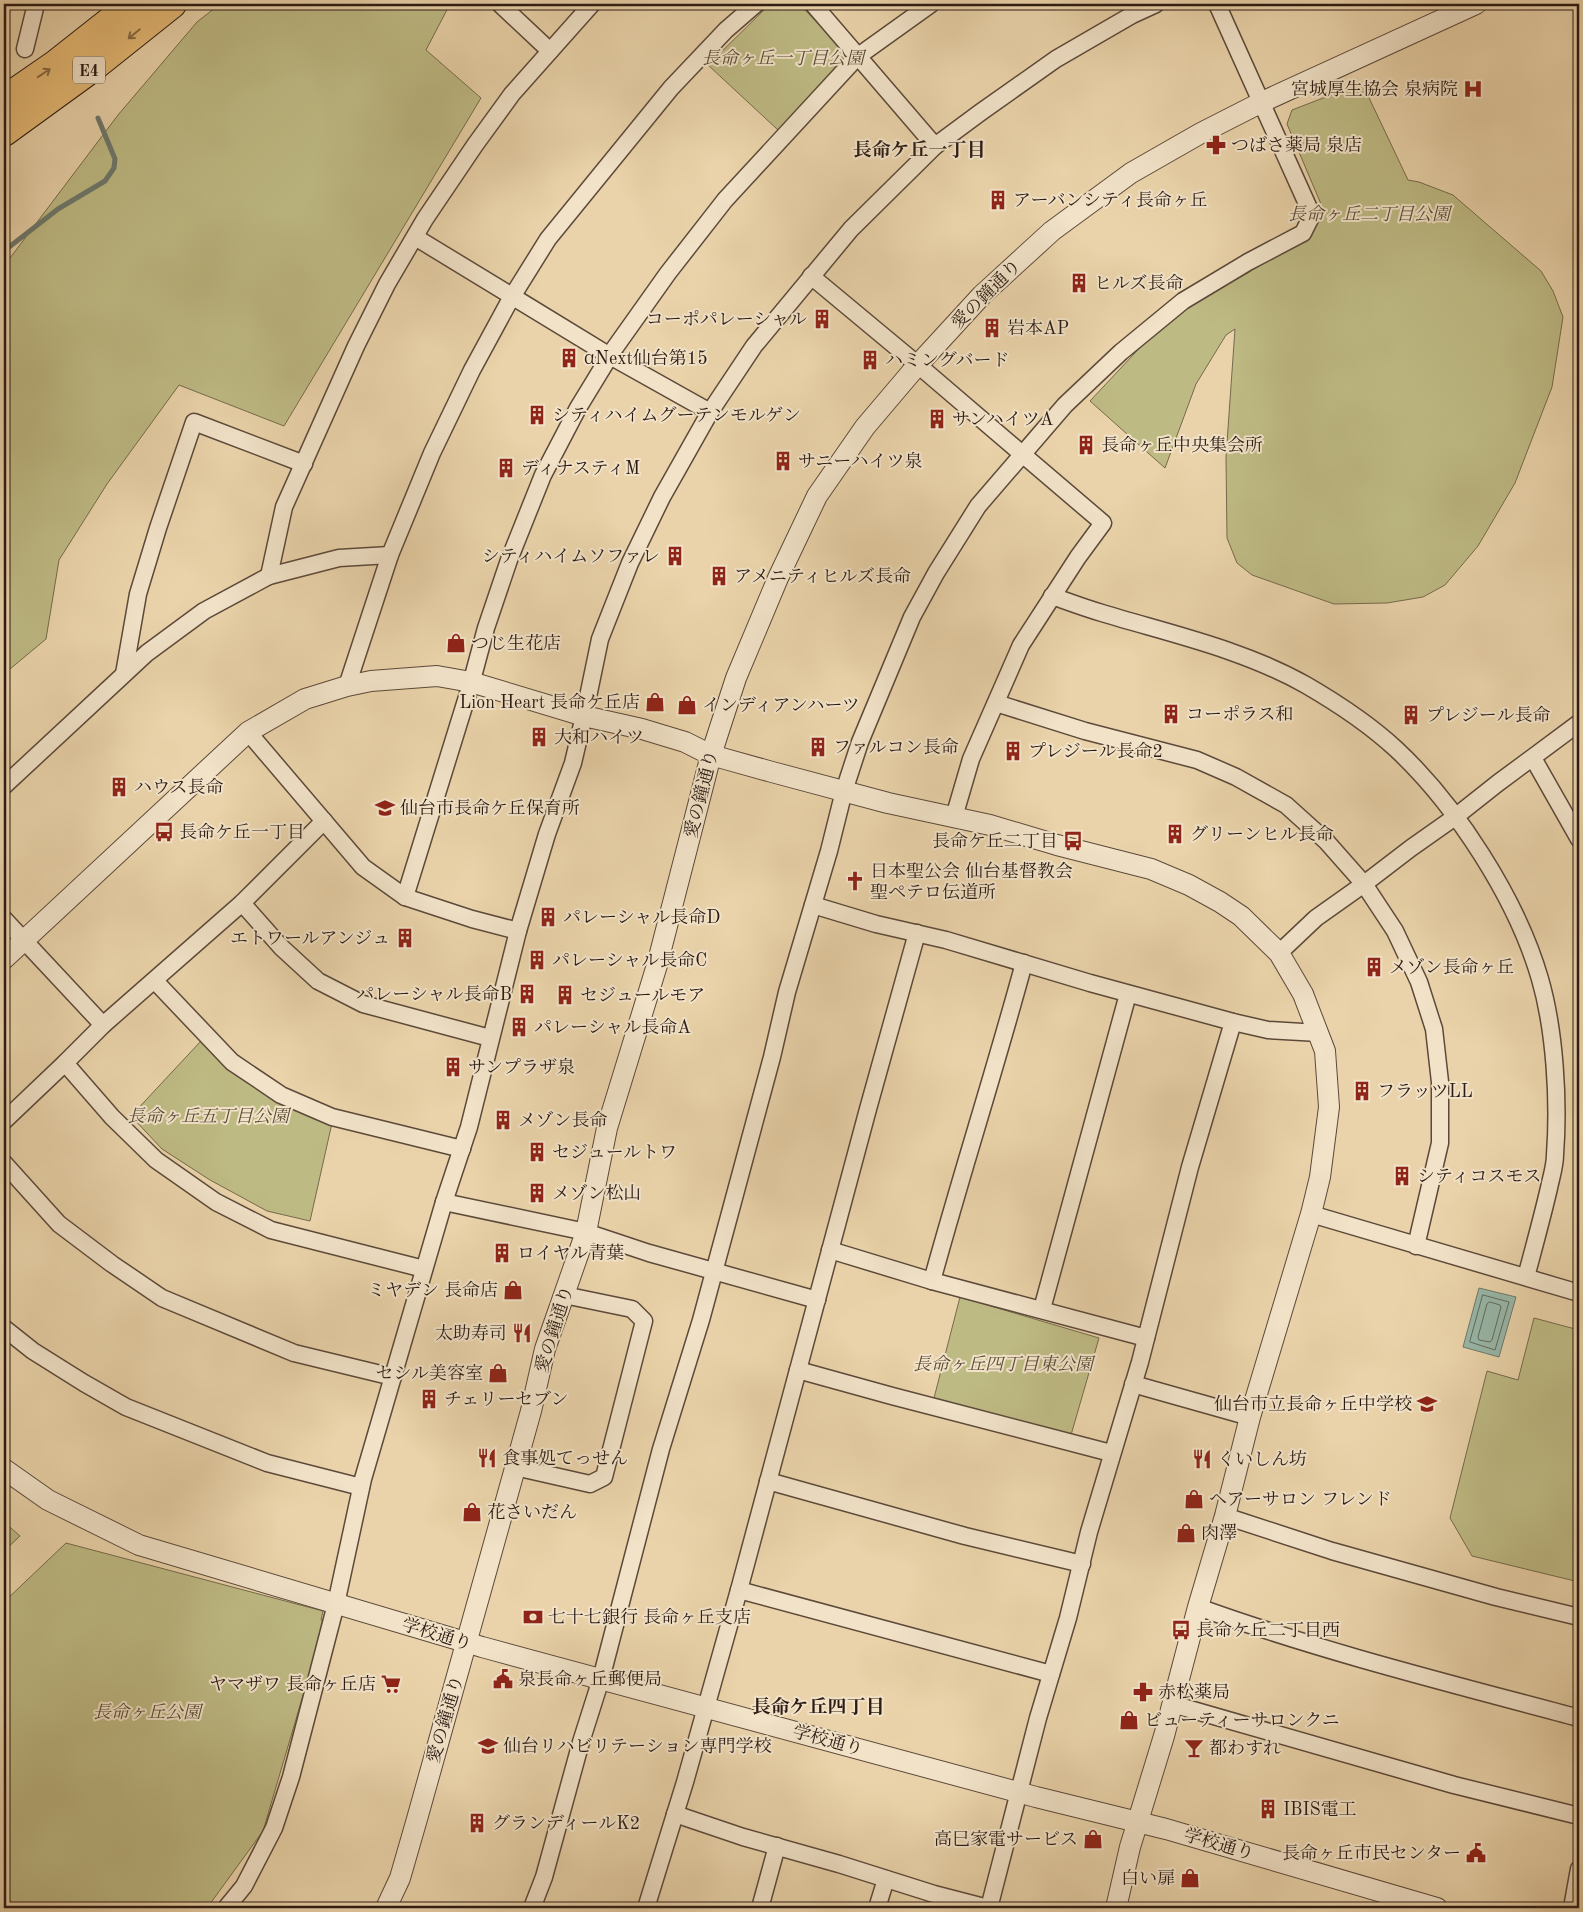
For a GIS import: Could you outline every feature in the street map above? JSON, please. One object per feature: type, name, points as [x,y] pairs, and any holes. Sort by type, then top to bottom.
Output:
[{"type":"highway","name":"E4","points":[[4,100],[56,64],[132,4]]},
{"type":"highway","name":"E4","points":[[4,132],[88,71],[172,4]]},
{"type":"street","points":[[24,49],[36,4]]},
{"type":"street","points":[[500,4],[550,51]]},
{"type":"street","points":[[269,576],[284,508],[356,346],[387,284],[475,145],[512,94],[592,4]]},
{"type":"street","points":[[347,686],[390,555],[432,453],[472,370],[512,297],[548,239],[671,88],[726,30],[756,4]]},
{"type":"street","points":[[813,4],[935,146]]},
{"type":"street","points":[[405,897],[486,628],[509,560],[543,475],[578,408],[610,356],[668,273],[725,200],[857,57],[931,4]]},
{"type":"street","points":[[226,1908],[244,1886],[274,1828],[291,1776],[336,1604],[361,1487],[444,1202],[469,1127],[518,930],[547,834],[572,763],[600,639],[630,562],[662,497],[710,412],[754,346],[851,229],[935,146],[1056,59],[1132,15],[1156,4]]},
{"type":"street","points":[[532,1908],[544,1877],[581,1742],[601,1679],[661,1449],[714,1272],[772,1057],[787,992],[844,791],[860,742],[912,617],[936,573],[978,506],[1065,404],[1121,352],[1183,301],[1248,262],[1303,233],[1312,216],[1217,4]]},
{"type":"street","name":"愛の鐘通り","points":[[386,1908],[400,1878],[531,1411],[545,1349],[586,1232],[607,1128],[657,965],[711,754],[736,678],[778,578],[817,496],[865,427],[918,364],[982,295],[1052,231],[1131,173],[1201,133],[1262,102],[1476,4]]},
{"type":"street","points":[[415,237],[610,356],[710,412]]},
{"type":"street","points":[[811,276],[918,364],[1103,523],[1021,644],[971,759],[954,817]]},
{"type":"street","points":[[124,674],[138,594],[194,422],[304,464]]},
{"type":"street","points":[[4,786],[147,653],[204,611],[269,576],[339,558],[390,555]]},
{"type":"street","points":[[1052,596],[1099,612],[1204,642],[1260,663],[1305,684],[1354,715],[1396,748],[1455,817],[1486,863],[1512,908],[1528,943],[1540,980],[1551,1027],[1556,1090],[1556,1157],[1526,1277]]},
{"type":"street","points":[[4,960],[248,732],[305,699],[347,686],[372,681],[437,676],[471,682],[584,716],[685,742],[711,754],[888,803],[990,825],[1057,845],[1150,869],[1190,885],[1241,916],[1280,953],[1303,994],[1325,1051],[1330,1107],[1320,1177],[1311,1214],[1250,1417],[1225,1516],[1138,1821],[1116,1908]]},
{"type":"street","points":[[996,703],[1085,731],[1197,760],[1236,777],[1286,805],[1326,841],[1364,884],[1399,939],[1420,982],[1434,1029],[1440,1082],[1440,1143],[1416,1246]]},
{"type":"street","points":[[1280,953],[1316,918],[1455,817],[1579,723]]},
{"type":"street","points":[[248,732],[362,867],[405,897],[472,919],[518,930]]},
{"type":"street","points":[[1533,758],[1579,839]]},
{"type":"street","points":[[4,1121],[66,1063],[103,1025],[242,903],[324,821]]},
{"type":"street","points":[[242,903],[281,947],[318,982],[363,1004],[490,1038]]},
{"type":"street","points":[[813,905],[876,924],[946,940],[1128,994],[1233,1022],[1268,1030],[1319,1033]]},
{"type":"street","points":[[4,919],[103,1025]]},
{"type":"street","points":[[646,1908],[740,1590],[816,1300],[917,934]]},
{"type":"street","points":[[932,1281],[1024,963]]},
{"type":"street","points":[[155,981],[232,1062],[281,1095],[332,1117],[462,1149]]},
{"type":"street","points":[[1042,1309],[1128,994]]},
{"type":"street","points":[[675,1814],[886,1879],[988,1908],[1018,1791],[1146,1338],[1190,1167],[1213,1096],[1233,1022]]},
{"type":"street","points":[[66,1063],[112,1117],[156,1160],[216,1202],[271,1230],[424,1269]]},
{"type":"street","points":[[4,1163],[59,1224],[112,1264],[162,1298],[294,1353],[393,1377]]},
{"type":"street","points":[[444,1202],[586,1232],[649,1253],[816,1300]]},
{"type":"street","points":[[1311,1214],[1579,1293]]},
{"type":"street","points":[[830,1250],[932,1281],[1146,1338]]},
{"type":"street","points":[[515,1467],[590,1484],[604,1477],[644,1321],[632,1309],[564,1295]]},
{"type":"street","points":[[4,1328],[33,1351],[126,1407],[267,1463],[361,1487]]},
{"type":"street","points":[[798,1370],[901,1399],[1112,1453]]},
{"type":"street","points":[[1133,1384],[1250,1417]]},
{"type":"street","name":"学校通り","points":[[4,1469],[48,1500],[139,1545],[466,1643],[1018,1791],[1138,1821],[1437,1908]]},
{"type":"street","points":[[768,1481],[964,1536],[1082,1564]]},
{"type":"street","points":[[1225,1516],[1332,1551],[1579,1618]]},
{"type":"street","points":[[740,1590],[1051,1674]]},
{"type":"street","points":[[1198,1607],[1266,1631],[1376,1664],[1579,1718]]},
{"type":"street","points":[[1172,1704],[1454,1785],[1579,1816]]},
{"type":"street","points":[[760,1908],[777,1846]]},
{"type":"street","points":[[1572,1908],[1579,1869]]},
{"type":"street","points":[[877,1908],[886,1879]]},
{"type":"green space","points":[[220,4],[450,4],[426,50],[481,98],[284,426],[179,385],[107,484],[59,560],[46,639],[4,674],[4,266],[118,115],[197,22]]},
{"type":"green space","name":"長命ヶ丘一丁目公園","points":[[770,4],[799,4],[843,49],[841,67],[778,130],[708,65]]},
{"type":"green space","name":"長命ヶ丘二丁目公園","points":[[1362,83],[1408,180],[1419,182],[1453,195],[1541,271],[1553,291],[1563,317],[1552,387],[1515,483],[1478,546],[1445,585],[1423,597],[1387,603],[1334,604],[1252,575],[1237,563],[1227,538],[1226,457],[1235,329],[1226,335],[1196,384],[1165,468],[1090,401],[1148,339],[1188,307],[1251,271],[1266,253],[1321,219],[1321,204],[1287,124],[1292,110]]},
{"type":"green space","name":"長命ヶ丘五丁目公園","points":[[201,1041],[332,1123],[310,1221],[267,1211],[210,1180],[162,1149],[131,1116]]},
{"type":"green space","name":"長命ヶ丘四丁目東公園","points":[[960,1297],[1099,1338],[1071,1435],[934,1398]]},
{"type":"green space","points":[[1534,1318],[1579,1330],[1579,1582],[1472,1556],[1450,1518],[1487,1371],[1518,1380]]},
{"type":"green space","points":[[4,1522],[20,1536],[4,1551]]},
{"type":"green space","name":"長命ヶ丘公園","points":[[66,1543],[323,1611],[321,1620],[325,1621],[263,1831],[207,1908],[4,1908],[4,1602]]},
{"type":"water","points":[[1479,1288],[1516,1297],[1499,1357],[1463,1347]]},
{"type":"waterway","points":[[4,251],[58,209],[105,181],[114,168],[115,159],[98,118]]},
{"type":"place","name":"宮城厚生協会 泉病院","points":[[1473,89]]},
{"type":"place","name":"つばさ薬局 泉店","points":[[1216,145]]},
{"type":"place","name":"アーバンシティ長命ヶ丘","points":[[998,200]]},
{"type":"place","name":"ヒルズ長命","points":[[1079,283]]},
{"type":"place","name":"コーポパレーシャル","points":[[822,319]]},
{"type":"place","name":"岩本AP","points":[[992,328]]},
{"type":"place","name":"αNext仙台第15","points":[[569,358]]},
{"type":"place","name":"ハミングバード","points":[[870,360]]},
{"type":"place","name":"シティハイムグーテンモルゲン","points":[[537,415]]},
{"type":"place","name":"サンハイツA","points":[[937,419]]},
{"type":"place","name":"長命ヶ丘中央集会所","points":[[1086,445]]},
{"type":"place","name":"サニーハイツ泉","points":[[783,461]]},
{"type":"place","name":"ディナスティM","points":[[506,468]]},
{"type":"place","name":"シティハイムソファレ","points":[[675,556]]},
{"type":"place","name":"アメニティヒルズ長命","points":[[719,576]]},
{"type":"place","name":"つじ生花店","points":[[456,643]]},
{"type":"place","name":"Lion Heart 長命ケ丘店","points":[[655,702]]},
{"type":"place","name":"インディアンハーツ","points":[[687,705]]},
{"type":"place","name":"コーポラス和","points":[[1171,714]]},
{"type":"place","name":"プレジール長命","points":[[1411,715]]},
{"type":"place","name":"大和ハイツ","points":[[539,737]]},
{"type":"place","name":"ファルコン長命","points":[[818,747]]},
{"type":"place","name":"プレジール長命2","points":[[1013,751]]},
{"type":"place","name":"ハウス長命","points":[[119,787]]},
{"type":"place","name":"仙台市長命ケ丘保育所","points":[[385,808]]},
{"type":"place","name":"長命ケ丘一丁目","points":[[164,832]]},
{"type":"place","name":"グリーンヒル長命","points":[[1175,834]]},
{"type":"place","name":"長命ケ丘二丁目","points":[[1073,841]]},
{"type":"place","name":"日本聖公会 仙台基督教会 聖ペテロ伝道所","points":[[855,881]]},
{"type":"place","name":"パレーシャル長命D","points":[[548,917]]},
{"type":"place","name":"エトワールアンジュ","points":[[405,938]]},
{"type":"place","name":"パレーシャル長命C","points":[[537,960]]},
{"type":"place","name":"メゾン長命ヶ丘","points":[[1374,967]]},
{"type":"place","name":"パレーシャル長命B","points":[[527,994]]},
{"type":"place","name":"セジュールモア","points":[[565,995]]},
{"type":"place","name":"パレーシャル長命A","points":[[519,1027]]},
{"type":"place","name":"サンプラザ泉","points":[[453,1067]]},
{"type":"place","name":"フラッツLL","points":[[1362,1091]]},
{"type":"place","name":"メゾン長命","points":[[503,1120]]},
{"type":"place","name":"セジュールトワ","points":[[537,1152]]},
{"type":"place","name":"シティコスモス","points":[[1402,1176]]},
{"type":"place","name":"メゾン松山","points":[[537,1193]]},
{"type":"place","name":"ロイヤル青葉","points":[[502,1253]]},
{"type":"place","name":"ミヤデン 長命店","points":[[513,1290]]},
{"type":"place","name":"太助寿司","points":[[522,1333]]},
{"type":"place","name":"セシル美容室","points":[[498,1373]]},
{"type":"place","name":"チェリーセブン","points":[[429,1399]]},
{"type":"place","name":"仙台市立長命ヶ丘中学校","points":[[1427,1404]]},
{"type":"place","name":"食事処てっせん","points":[[487,1458]]},
{"type":"place","name":"くいしん坊","points":[[1202,1459]]},
{"type":"place","name":"ヘアーサロン フレンド","points":[[1194,1499]]},
{"type":"place","name":"花さいだん","points":[[472,1512]]},
{"type":"place","name":"肉澤","points":[[1186,1533]]},
{"type":"place","name":"七十七銀行 長命ヶ丘支店","points":[[533,1617]]},
{"type":"place","name":"長命ケ丘二丁目西","points":[[1181,1630]]},
{"type":"place","name":"泉長命ヶ丘郵便局","points":[[503,1679]]},
{"type":"place","name":"ヤマザワ 長命ヶ丘店","points":[[391,1684]]},
{"type":"place","name":"赤松薬局","points":[[1143,1692]]},
{"type":"place","name":"ビューティーサロンクニ","points":[[1129,1720]]},
{"type":"place","name":"仙台リハビリテーション専門学校","points":[[488,1746]]},
{"type":"place","name":"都わすれ","points":[[1194,1748]]},
{"type":"place","name":"IBIS電工","points":[[1268,1809]]},
{"type":"place","name":"グランディールK2","points":[[477,1823]]},
{"type":"place","name":"高巳家電サービス","points":[[1093,1839]]},
{"type":"place","name":"長命ヶ丘市民センター","points":[[1476,1853]]},
{"type":"place","name":"白い扉","points":[[1190,1878]]},
{"type":"district","name":"長命ケ丘一丁目","points":[[919,149]]},
{"type":"district","name":"長命ケ丘四丁目","points":[[818,1706]]}]
